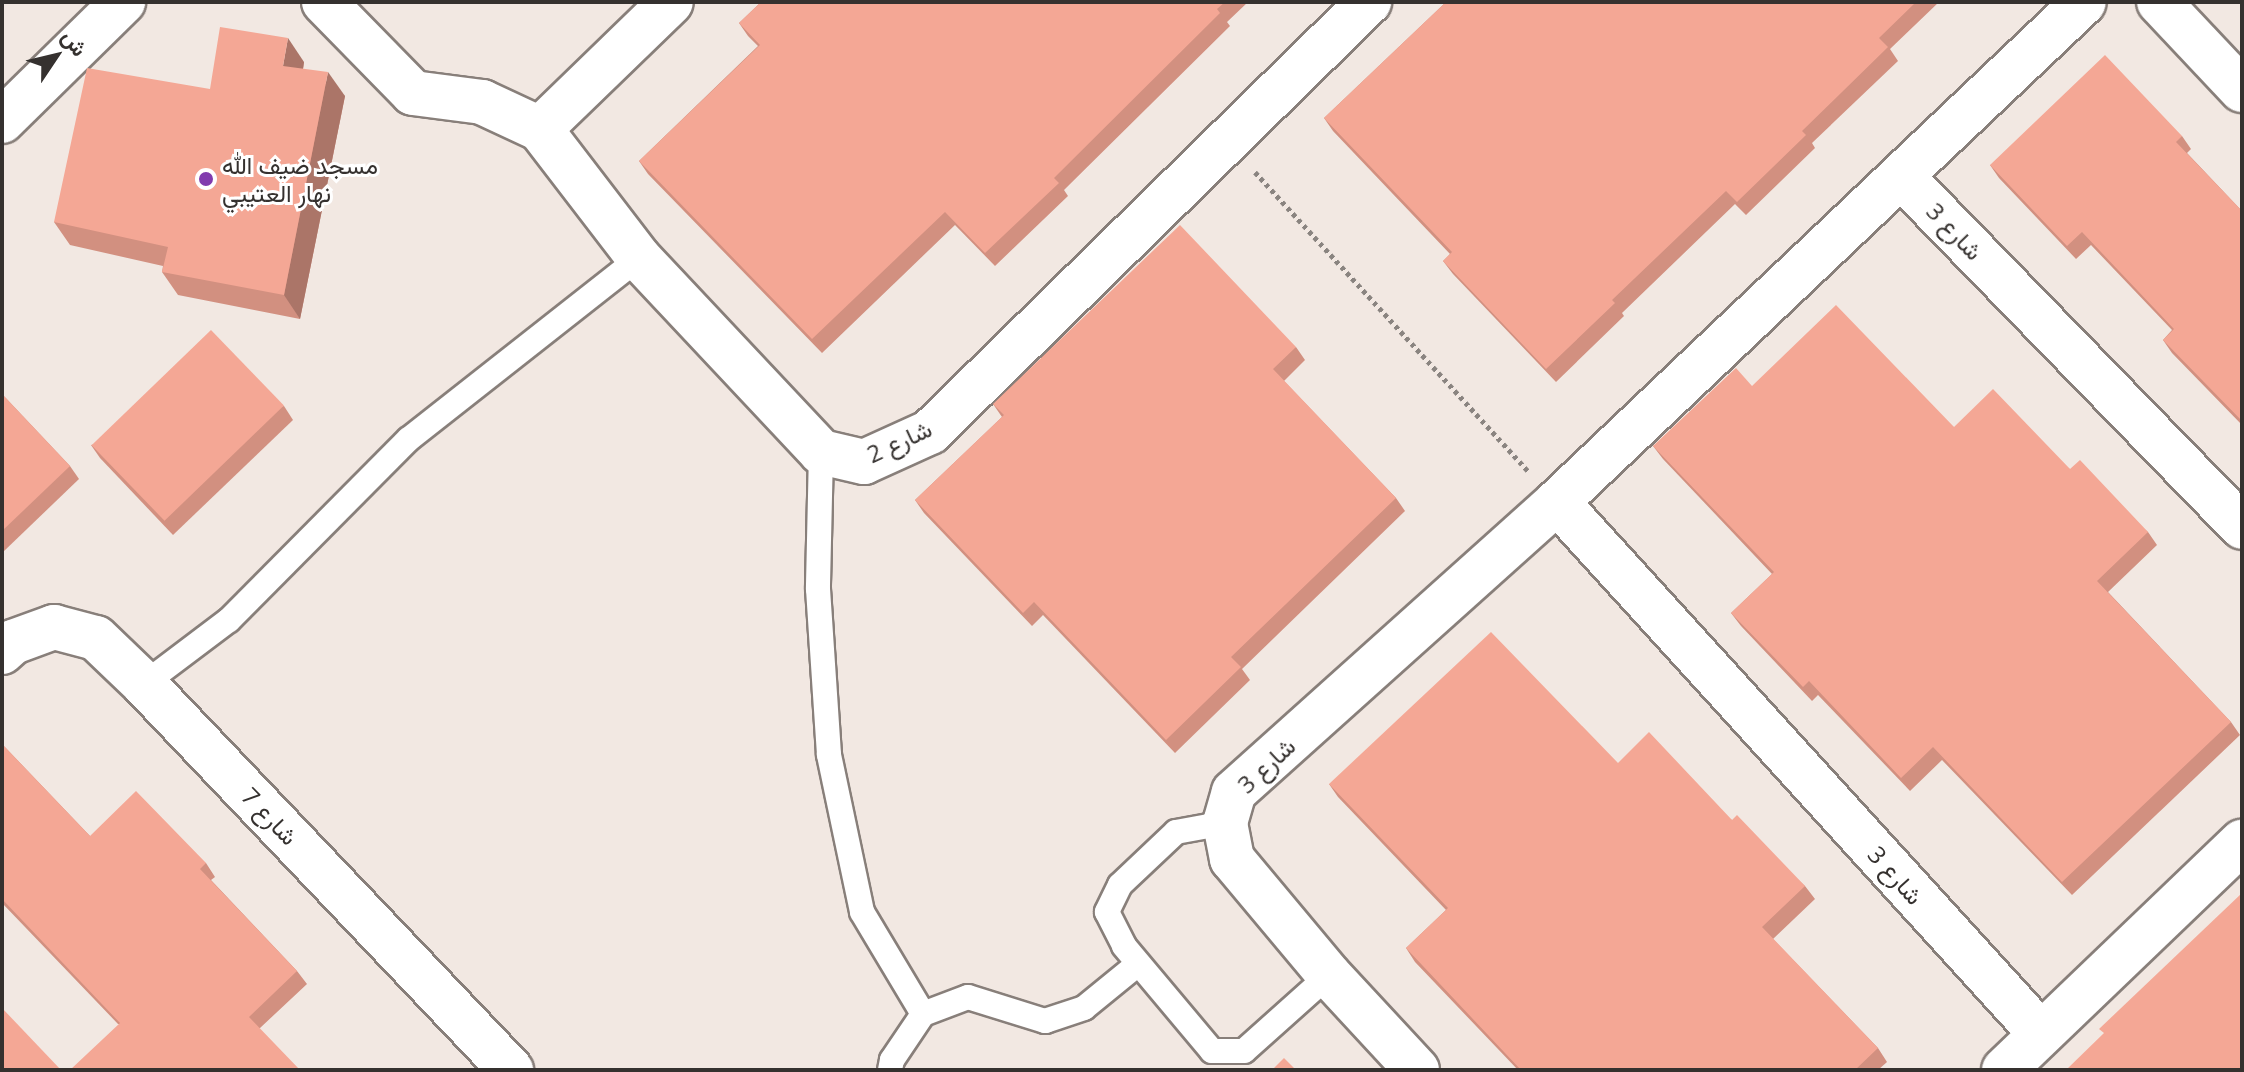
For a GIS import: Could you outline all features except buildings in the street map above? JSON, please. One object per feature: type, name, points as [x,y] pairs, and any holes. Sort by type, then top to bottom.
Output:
[{"type":"street","points":[[324,2],[413,93],[482,102],[540,129],[639,258],[821,452]]},
{"type":"street","points":[[540,129],[671,2]]},
{"type":"street","name":"شارع 2","points":[[821,452],[864,462],[930,432],[1369,2]]},
{"type":"street","name":"شارع 3","points":[[1417,1070],[1329,975],[1232,859],[1225,823],[1234,792],[1557,502],[2084,2]]},
{"type":"street","points":[[2159,2],[2242,90]]},
{"type":"street","points":[[2,121],[118,3]]},
{"type":"street","name":"شارع 3","points":[[1902,177],[2242,527]]},
{"type":"street","name":"شارع 3","points":[[1557,502],[2041,1034]]},
{"type":"street","name":"شارع 7","points":[[2,652],[13,642],[54,627],[96,638],[144,684],[511,1070]]},
{"type":"street","points":[[2004,1070],[2242,842]]},
{"type":"lane","points":[[144,684],[229,620],[409,439],[639,258]]},
{"type":"lane","points":[[821,452],[818,589],[829,755],[862,912],[923,1014]]},
{"type":"lane","points":[[1225,823],[1176,832],[1120,885],[1107,912],[1124,946],[1212,1051],[1244,1051],[1329,975]]},
{"type":"lane","points":[[890,1070],[892,1060],[923,1014],[968,997],[1045,1021],[1084,1008],[1138,964]]},
{"type":"path","points":[[1227,141],[1557,502]]},
{"type":"place","name":"مسجد ضيف الله نهار العتيبي","points":[[206,179]]}]
